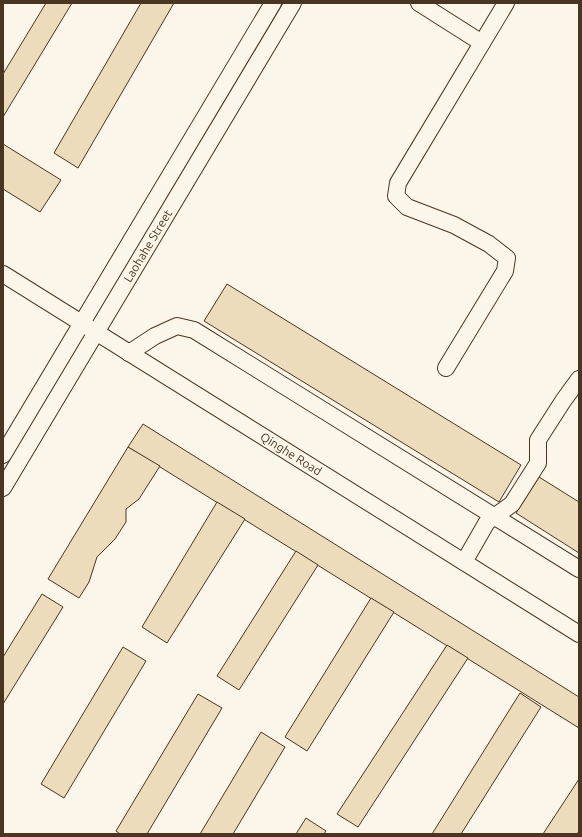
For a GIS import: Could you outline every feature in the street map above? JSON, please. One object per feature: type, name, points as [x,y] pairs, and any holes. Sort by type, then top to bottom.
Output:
[{"type":"street","name":"Laohahe Street","points":[[3,455],[273,3]]},
{"type":"street","name":"Laohahe Street","points":[[3,488],[293,3]]},
{"type":"street","points":[[419,3],[482,43]]},
{"type":"street","points":[[446,368],[504,271],[507,258],[489,244],[454,225],[407,207],[396,196],[398,183],[506,3]]},
{"type":"street","name":"Qinghe Road","points":[[3,274],[579,634]]},
{"type":"street","points":[[129,353],[154,336],[177,326],[194,330],[579,569]]},
{"type":"street","points":[[464,562],[487,522],[512,504],[538,463],[538,440],[579,379]]},
{"type":"building","points":[[46,3],[72,3],[3,117],[3,74]]},
{"type":"building","points":[[141,3],[174,3],[78,168],[54,153]]},
{"type":"building","points":[[3,144],[61,180],[40,212],[3,189]]},
{"type":"building","points":[[227,284],[521,465],[499,502],[204,321]]},
{"type":"building","points":[[143,424],[579,697],[579,728],[128,447]]},
{"type":"building","points":[[128,447],[160,466],[139,499],[126,509],[126,522],[115,539],[97,557],[89,582],[79,598],[48,579]]},
{"type":"building","points":[[539,477],[579,502],[579,553],[516,513]]},
{"type":"building","points":[[217,502],[245,519],[167,643],[142,627]]},
{"type":"building","points":[[296,551],[318,565],[239,690],[217,676]]},
{"type":"building","points":[[42,594],[63,607],[3,704],[3,657]]},
{"type":"building","points":[[371,598],[394,612],[307,751],[285,737]]},
{"type":"building","points":[[447,645],[468,658],[358,827],[337,814]]},
{"type":"building","points":[[123,647],[146,661],[64,798],[41,784]]},
{"type":"building","points":[[520,693],[541,707],[461,834],[432,834]]},
{"type":"building","points":[[198,694],[222,708],[147,834],[120,834],[116,831]]},
{"type":"building","points":[[261,732],[285,747],[233,834],[200,834]]},
{"type":"building","points":[[579,779],[579,831],[577,834],[543,834]]},
{"type":"building","points":[[306,818],[326,831],[324,834],[296,834]]}]
